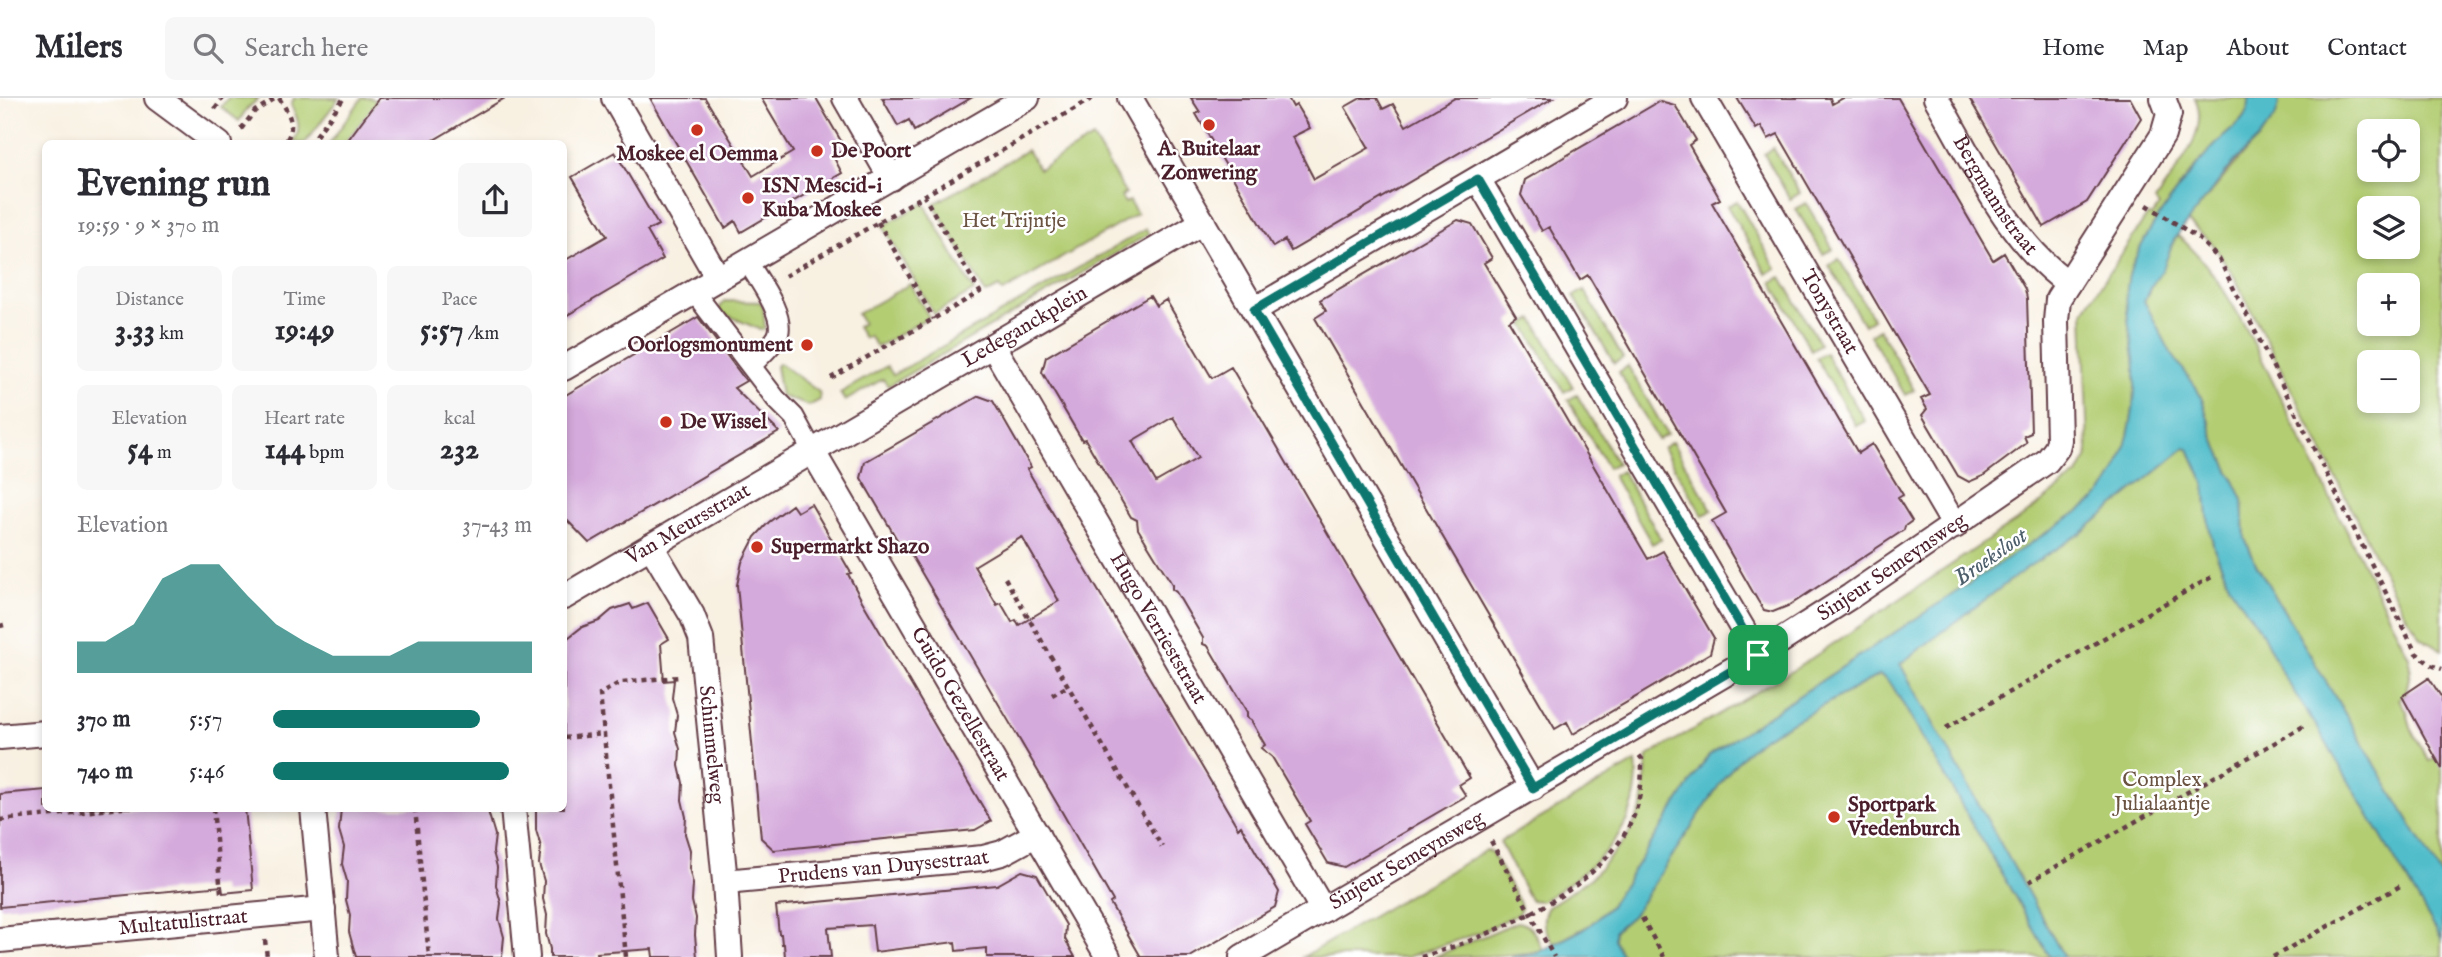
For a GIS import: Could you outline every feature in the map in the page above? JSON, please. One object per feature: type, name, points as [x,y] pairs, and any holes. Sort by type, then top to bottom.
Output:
[{"type":"street","points":[[157,98],[214,140]]},
{"type":"street","points":[[614,98],[718,278]]},
{"type":"street","points":[[845,98],[891,178]]},
{"type":"street","points":[[567,366],[1027,98]]},
{"type":"street","points":[[1130,98],[1533,788]]},
{"type":"street","points":[[1254,310],[1615,98]]},
{"type":"street","name":"Tonystraat","points":[[1704,98],[1955,526]]},
{"type":"street","name":"Bergmannstraat","points":[[1936,98],[2017,235],[2068,283]]},
{"type":"street","name":"Sinjeur Semeynsweg","points":[[1242,957],[1758,655],[1955,526],[2047,461],[2057,448],[2059,431],[2056,316],[2059,299],[2163,135],[2169,114],[2163,98]]},
{"type":"street","points":[[1478,179],[1758,655]]},
{"type":"street","name":"Ledeganckplein","points":[[814,452],[1203,222]]},
{"type":"street","points":[[747,261],[769,285],[779,317],[780,330],[775,340],[751,366]]},
{"type":"street","points":[[694,292],[776,399],[794,417],[814,452]]},
{"type":"street","name":"Hugo Verrieststraat","points":[[993,346],[1323,910]]},
{"type":"street","name":"Van Meursstraat","points":[[567,595],[814,452]]},
{"type":"street","name":"Guido Gezellestraat","points":[[814,452],[1108,957]]},
{"type":"street","name":"Schimmelweg","points":[[651,546],[692,615],[701,638],[730,957]]},
{"type":"street","points":[[0,737],[42,733]]},
{"type":"street","points":[[313,812],[327,957]]},
{"type":"street","points":[[513,812],[527,957]]},
{"type":"street","name":"Prudens van Duysestraat","points":[[725,882],[983,858],[1002,853],[1037,834]]},
{"type":"street","name":"Multatulistraat","points":[[0,940],[323,909]]},
{"type":"path","points":[[240,130],[255,111],[278,98],[290,116],[292,127],[287,140]]},
{"type":"path","points":[[313,140],[344,98]]},
{"type":"path","points":[[769,285],[1093,98]]},
{"type":"path","points":[[831,379],[980,292],[924,196]]},
{"type":"path","points":[[2154,210],[2203,242],[2219,259],[2417,653],[2431,665],[2442,668]]},
{"type":"path","points":[[878,222],[934,319]]},
{"type":"path","points":[[1946,728],[2215,575]]},
{"type":"path","points":[[1005,578],[1162,847]]},
{"type":"path","points":[[626,957],[600,694],[621,682],[674,677]]},
{"type":"path","points":[[1052,695],[1068,686]]},
{"type":"path","points":[[2029,882],[2304,726]]},
{"type":"path","points":[[1420,957],[1459,944],[1530,913],[1592,872],[1616,846],[1631,823],[1640,795],[1642,760],[1627,732]]},
{"type":"path","points":[[567,737],[604,734]]},
{"type":"path","points":[[0,820],[82,812]]},
{"type":"path","points":[[213,812],[220,885]]},
{"type":"path","points":[[415,812],[429,957]]},
{"type":"path","points":[[1479,820],[1554,957]]},
{"type":"path","points":[[2273,957],[2402,884]]},
{"type":"path","points":[[1642,918],[1664,957]]},
{"type":"green space","points":[[228,98],[259,98],[239,121],[221,107]]},
{"type":"green space","points":[[294,98],[339,98],[307,140],[294,140],[298,129],[291,105]]},
{"type":"green space","points":[[362,98],[371,98],[377,102],[347,140],[332,140]]},
{"type":"green space","points":[[2195,98],[2249,98],[2249,105],[2240,122],[2208,153],[2168,202],[2145,238],[2130,272],[2127,304],[2135,375],[2132,415],[2122,455],[2105,489],[2093,502],[1709,755],[1610,906],[1590,925],[1554,944],[1546,931],[1545,912],[1548,907],[1591,878],[1626,839],[1642,808],[1648,756],[1797,668],[2024,516],[2079,473],[2088,450],[2083,312],[2147,216],[2153,215],[2159,206],[2155,201],[2188,152],[2198,124],[2199,111]]},
{"type":"green space","points":[[2278,98],[2442,98],[2442,650],[2421,637],[2402,609],[2235,278],[2212,243],[2187,221],[2275,117]]},
{"type":"green space","name":"Het Trijntje","points":[[1093,138],[1125,193],[1121,197],[1125,203],[1129,201],[1137,214],[1003,292],[999,287],[986,294],[934,204],[1027,150],[1039,169]]},
{"type":"green space","points":[[1773,148],[1800,193],[1790,199],[1764,154]]},
{"type":"green space","points":[[1737,201],[1776,268],[1767,274],[1727,206]]},
{"type":"green space","points":[[924,203],[974,291],[934,314],[883,226]]},
{"type":"green space","points":[[1806,203],[1833,249],[1823,254],[1796,209]]},
{"type":"green space","points":[[1146,229],[1149,234],[888,386],[883,379],[845,401],[840,393],[887,366],[893,375]]},
{"type":"green space","points":[[2177,235],[2212,273],[2243,323],[2409,657],[2411,667],[2406,693],[2399,699],[2429,761],[2442,753],[2442,877],[2256,564],[2245,539],[2243,500],[2214,439],[2203,402],[2196,387],[2171,353],[2144,301]]},
{"type":"green space","points":[[1839,259],[1873,319],[1864,325],[1829,265]]},
{"type":"green space","points":[[1781,277],[1820,344],[1811,350],[1772,282]]},
{"type":"green space","points":[[910,284],[929,317],[877,347],[869,336],[864,338],[857,327],[863,323],[857,314]]},
{"type":"green space","points":[[1584,290],[1623,358],[1614,363],[1574,296]]},
{"type":"green space","points":[[724,301],[760,302],[763,306],[765,329],[761,330],[724,314],[719,309]]},
{"type":"green space","points":[[1533,319],[1573,387],[1564,392],[1524,324]]},
{"type":"green space","points":[[1879,329],[1914,390],[1905,395],[1870,335]]},
{"type":"green space","points":[[1825,353],[1865,421],[1856,426],[1816,358]]},
{"type":"green space","points":[[779,363],[819,392],[820,400],[809,406],[781,396],[776,366]]},
{"type":"green space","points":[[1628,366],[1667,434],[1658,440],[1619,372]]},
{"type":"green space","points":[[1577,395],[1617,463],[1608,468],[1568,400]]},
{"type":"green space","points":[[1672,442],[1712,510],[1703,516],[1663,448]]},
{"type":"green space","name":"Complex Julialaantje","points":[[2186,447],[2205,485],[2214,548],[2230,586],[2263,634],[2283,675],[2317,726],[2442,940],[2442,957],[2064,957],[1900,664],[2028,567],[2081,533]]},
{"type":"green space","points":[[1622,471],[1661,539],[1652,544],[1613,476]]},
{"type":"green space","name":"Sportpark Vredenburch","points":[[1879,675],[1892,685],[2050,957],[1623,957],[1614,940],[1614,931],[1633,915],[1725,776],[1744,754],[1763,738]]},
{"type":"green space","points":[[1636,762],[1632,808],[1611,845],[1596,861],[1561,889],[1542,901],[1530,900],[1500,842]]},
{"type":"green space","points":[[1486,850],[1491,852],[1520,903],[1518,914],[1481,932],[1407,957],[1303,957]]},
{"type":"green space","points":[[1517,922],[1530,928],[1543,950],[1474,957],[1434,957]]},
{"type":"water","points":[[2249,98],[2278,98],[2275,117],[2258,139],[2235,161],[2174,239],[2163,269],[2144,301],[2171,353],[2196,387],[2203,402],[2214,439],[2243,500],[2245,539],[2256,564],[2442,877],[2442,940],[2317,727],[2283,675],[2263,634],[2230,586],[2214,548],[2205,485],[2186,447],[2081,533],[2028,567],[1900,664],[2064,957],[2050,957],[1892,685],[1879,675],[1763,738],[1744,754],[1725,776],[1633,915],[1614,931],[1614,940],[1623,957],[1510,957],[1537,953],[1590,925],[1610,906],[1709,755],[2093,502],[2105,489],[2122,455],[2132,415],[2135,375],[2127,304],[2130,272],[2156,220],[2208,153],[2244,117]]},
{"type":"building","points":[[379,98],[505,98],[434,140],[348,140]]},
{"type":"building","points":[[650,98],[705,98],[753,176],[793,152],[761,98],[816,98],[841,141],[844,150],[833,156],[842,173],[741,232],[735,221],[725,228]]},
{"type":"building","points":[[882,98],[971,98],[914,131],[909,120],[898,126]]},
{"type":"building","points":[[1191,98],[1288,98],[1293,107],[1296,105],[1310,128],[1292,137],[1314,179],[1369,148],[1345,107],[1361,98],[1377,98],[1383,109],[1393,104],[1406,126],[1455,98],[1553,98],[1291,251],[1285,240],[1273,247],[1196,114],[1200,112]]},
{"type":"building","points":[[1737,98],[1830,98],[1832,104],[1843,98],[1898,98],[1993,260],[2004,253],[2025,289],[2027,298],[2031,433],[2024,436],[2027,443],[1983,476],[1969,482],[1958,476],[1922,415],[1927,409],[1921,399],[1930,395],[1778,134],[1768,139],[1761,126],[1756,129]]},
{"type":"building","points":[[1969,98],[2130,98],[2141,118],[2087,202],[2044,227]]},
{"type":"building","points":[[1660,101],[1675,105],[1696,140],[1689,145],[1720,199],[1712,203],[1858,453],[1872,444],[1903,495],[1898,498],[1912,521],[1904,530],[1790,605],[1773,612],[1764,610],[1712,521],[1726,513],[1588,275],[1580,280],[1549,227],[1542,231],[1521,195],[1525,180]]},
{"type":"building","points":[[615,152],[658,225],[647,231],[663,259],[567,315],[567,259],[607,236],[572,177]]},
{"type":"building","points":[[1458,220],[1472,224],[1492,258],[1484,263],[1516,316],[1509,321],[1648,559],[1663,551],[1714,638],[1710,653],[1573,734],[1567,722],[1555,729],[1315,318],[1326,311],[1320,300]]},
{"type":"building","points":[[1150,296],[1156,306],[1166,300],[1212,378],[1231,367],[1470,778],[1459,785],[1466,796],[1344,867],[1328,863],[1305,824],[1310,821],[1272,757],[1261,748],[1265,745],[1251,720],[1247,718],[1247,712],[1208,646],[1203,644],[1203,638],[1138,529],[1137,520],[1131,517],[1042,372],[1046,357]],"holes":[[[1173,417],[1198,458],[1156,482],[1132,441]]]},
{"type":"building","name":"De Wissel","points":[[698,317],[746,381],[734,388],[779,432],[589,543],[567,520],[567,394]]},
{"type":"building","points":[[979,396],[993,401],[1031,467],[1027,469],[1238,828],[1241,826],[1279,892],[1275,907],[1190,957],[1141,957],[1110,903],[1113,901],[1062,812],[903,541],[899,543],[861,478],[865,462]],"holes":[[[1022,537],[1059,601],[1019,625],[1016,620],[1012,622],[1001,603],[997,605],[974,566]]]},
{"type":"building","points":[[811,504],[851,573],[848,574],[862,601],[991,821],[975,830],[774,850],[761,838],[737,585],[742,562],[755,537],[769,522],[792,505],[797,512]]},
{"type":"building","points":[[648,603],[669,639],[661,644],[664,681],[674,680],[672,698],[677,715],[675,732],[680,749],[685,834],[690,850],[689,868],[693,884],[697,957],[653,957],[652,949],[597,953],[598,957],[550,957],[536,812],[567,812],[567,639],[582,627],[599,621],[612,610],[630,604],[633,609]]},
{"type":"building","points":[[2429,678],[2442,698],[2442,769],[2402,696]]},
{"type":"building","points":[[42,790],[42,812],[245,812],[253,890],[223,893],[222,886],[0,907],[0,794]]},
{"type":"building","points":[[341,812],[488,812],[495,835],[493,852],[497,867],[496,885],[501,903],[499,919],[504,937],[502,957],[356,957],[349,932],[347,881],[342,864],[344,847],[339,830]]},
{"type":"building","points":[[1022,871],[1037,875],[1066,925],[1065,939],[1075,957],[987,957],[987,948],[956,951],[955,942],[875,952],[872,925],[828,928],[831,957],[785,957],[776,906],[997,885]]},
{"type":"place","name":"A. Buitelaar Zonwering","points":[[1209,125]]},
{"type":"place","name":"Moskee el Oemma","points":[[697,130]]},
{"type":"place","name":"De Poort","points":[[817,151]]},
{"type":"place","name":"ISN Mescid-i Kuba Moskee","points":[[748,198]]},
{"type":"place","name":"Oorlogsmonument","points":[[807,345]]},
{"type":"place","name":"De Wissel","points":[[666,422]]},
{"type":"place","name":"Supermarkt Shazo","points":[[757,547]]},
{"type":"place","name":"Sportpark Vredenburch","points":[[1834,817]]},
{"type":"route","points":[[1478,179],[1758,655],[1533,788],[1254,310],[1478,179]]},
{"type":"water label","name":"Broeksloot","points":[[1991,557]]}]
